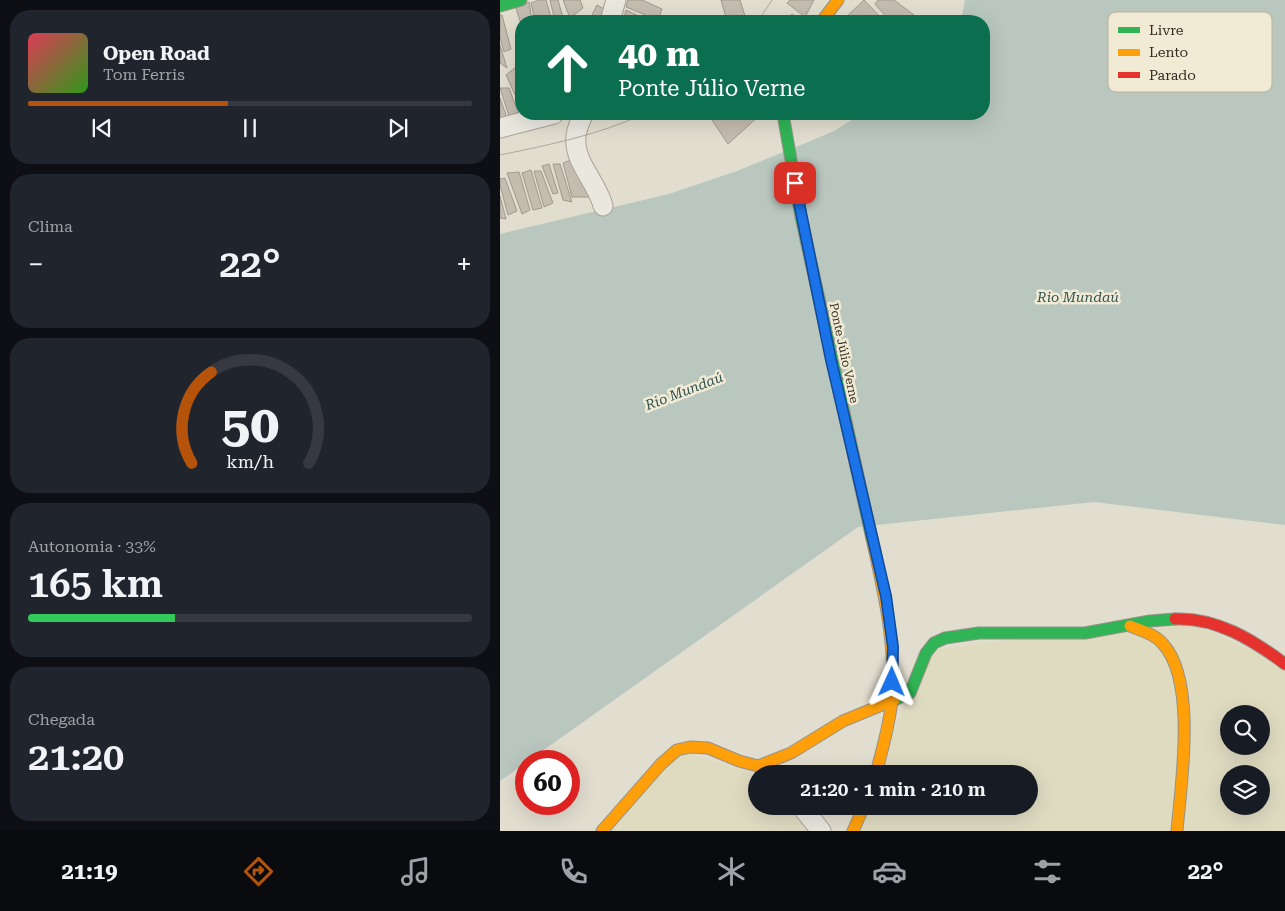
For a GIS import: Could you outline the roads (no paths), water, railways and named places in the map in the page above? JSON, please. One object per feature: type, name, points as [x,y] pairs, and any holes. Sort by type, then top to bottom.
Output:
[{"type":"street","points":[[500,6],[521,0]]},
{"type":"street","points":[[612,15],[616,0]]},
{"type":"street","points":[[827,15],[838,0]]},
{"type":"street","points":[[500,128],[531,120]]},
{"type":"street","points":[[581,120],[575,139],[590,181],[600,194],[603,206]]},
{"type":"street","name":"Ponte Júlio Verne","points":[[784,120],[801,217],[831,360],[886,596],[893,647],[892,700],[878,765]]},
{"type":"street","points":[[771,765],[843,721],[910,693],[926,651],[934,642],[948,636],[1020,632],[1093,634],[1178,618],[1197,620],[1227,629],[1271,653],[1285,664]]},
{"type":"street","points":[[1130,626],[1151,634],[1165,646],[1177,670],[1184,713],[1177,831]]},
{"type":"street","points":[[602,831],[677,750],[690,747],[708,748],[748,765]]},
{"type":"street","points":[[808,815],[821,831]]},
{"type":"street","points":[[853,831],[860,815]]},
{"type":"water","name":"Rio Mundaú","points":[[965,0],[1285,0],[1285,525],[1094,502],[858,527],[544,750],[515,750],[515,770],[500,781],[500,234],[669,194],[737,171],[834,131],[851,120],[990,120],[990,15],[962,15]]},
{"type":"tram line","points":[[762,15],[772,0]]},
{"type":"tram line","points":[[500,155],[591,134],[629,120]]}]
